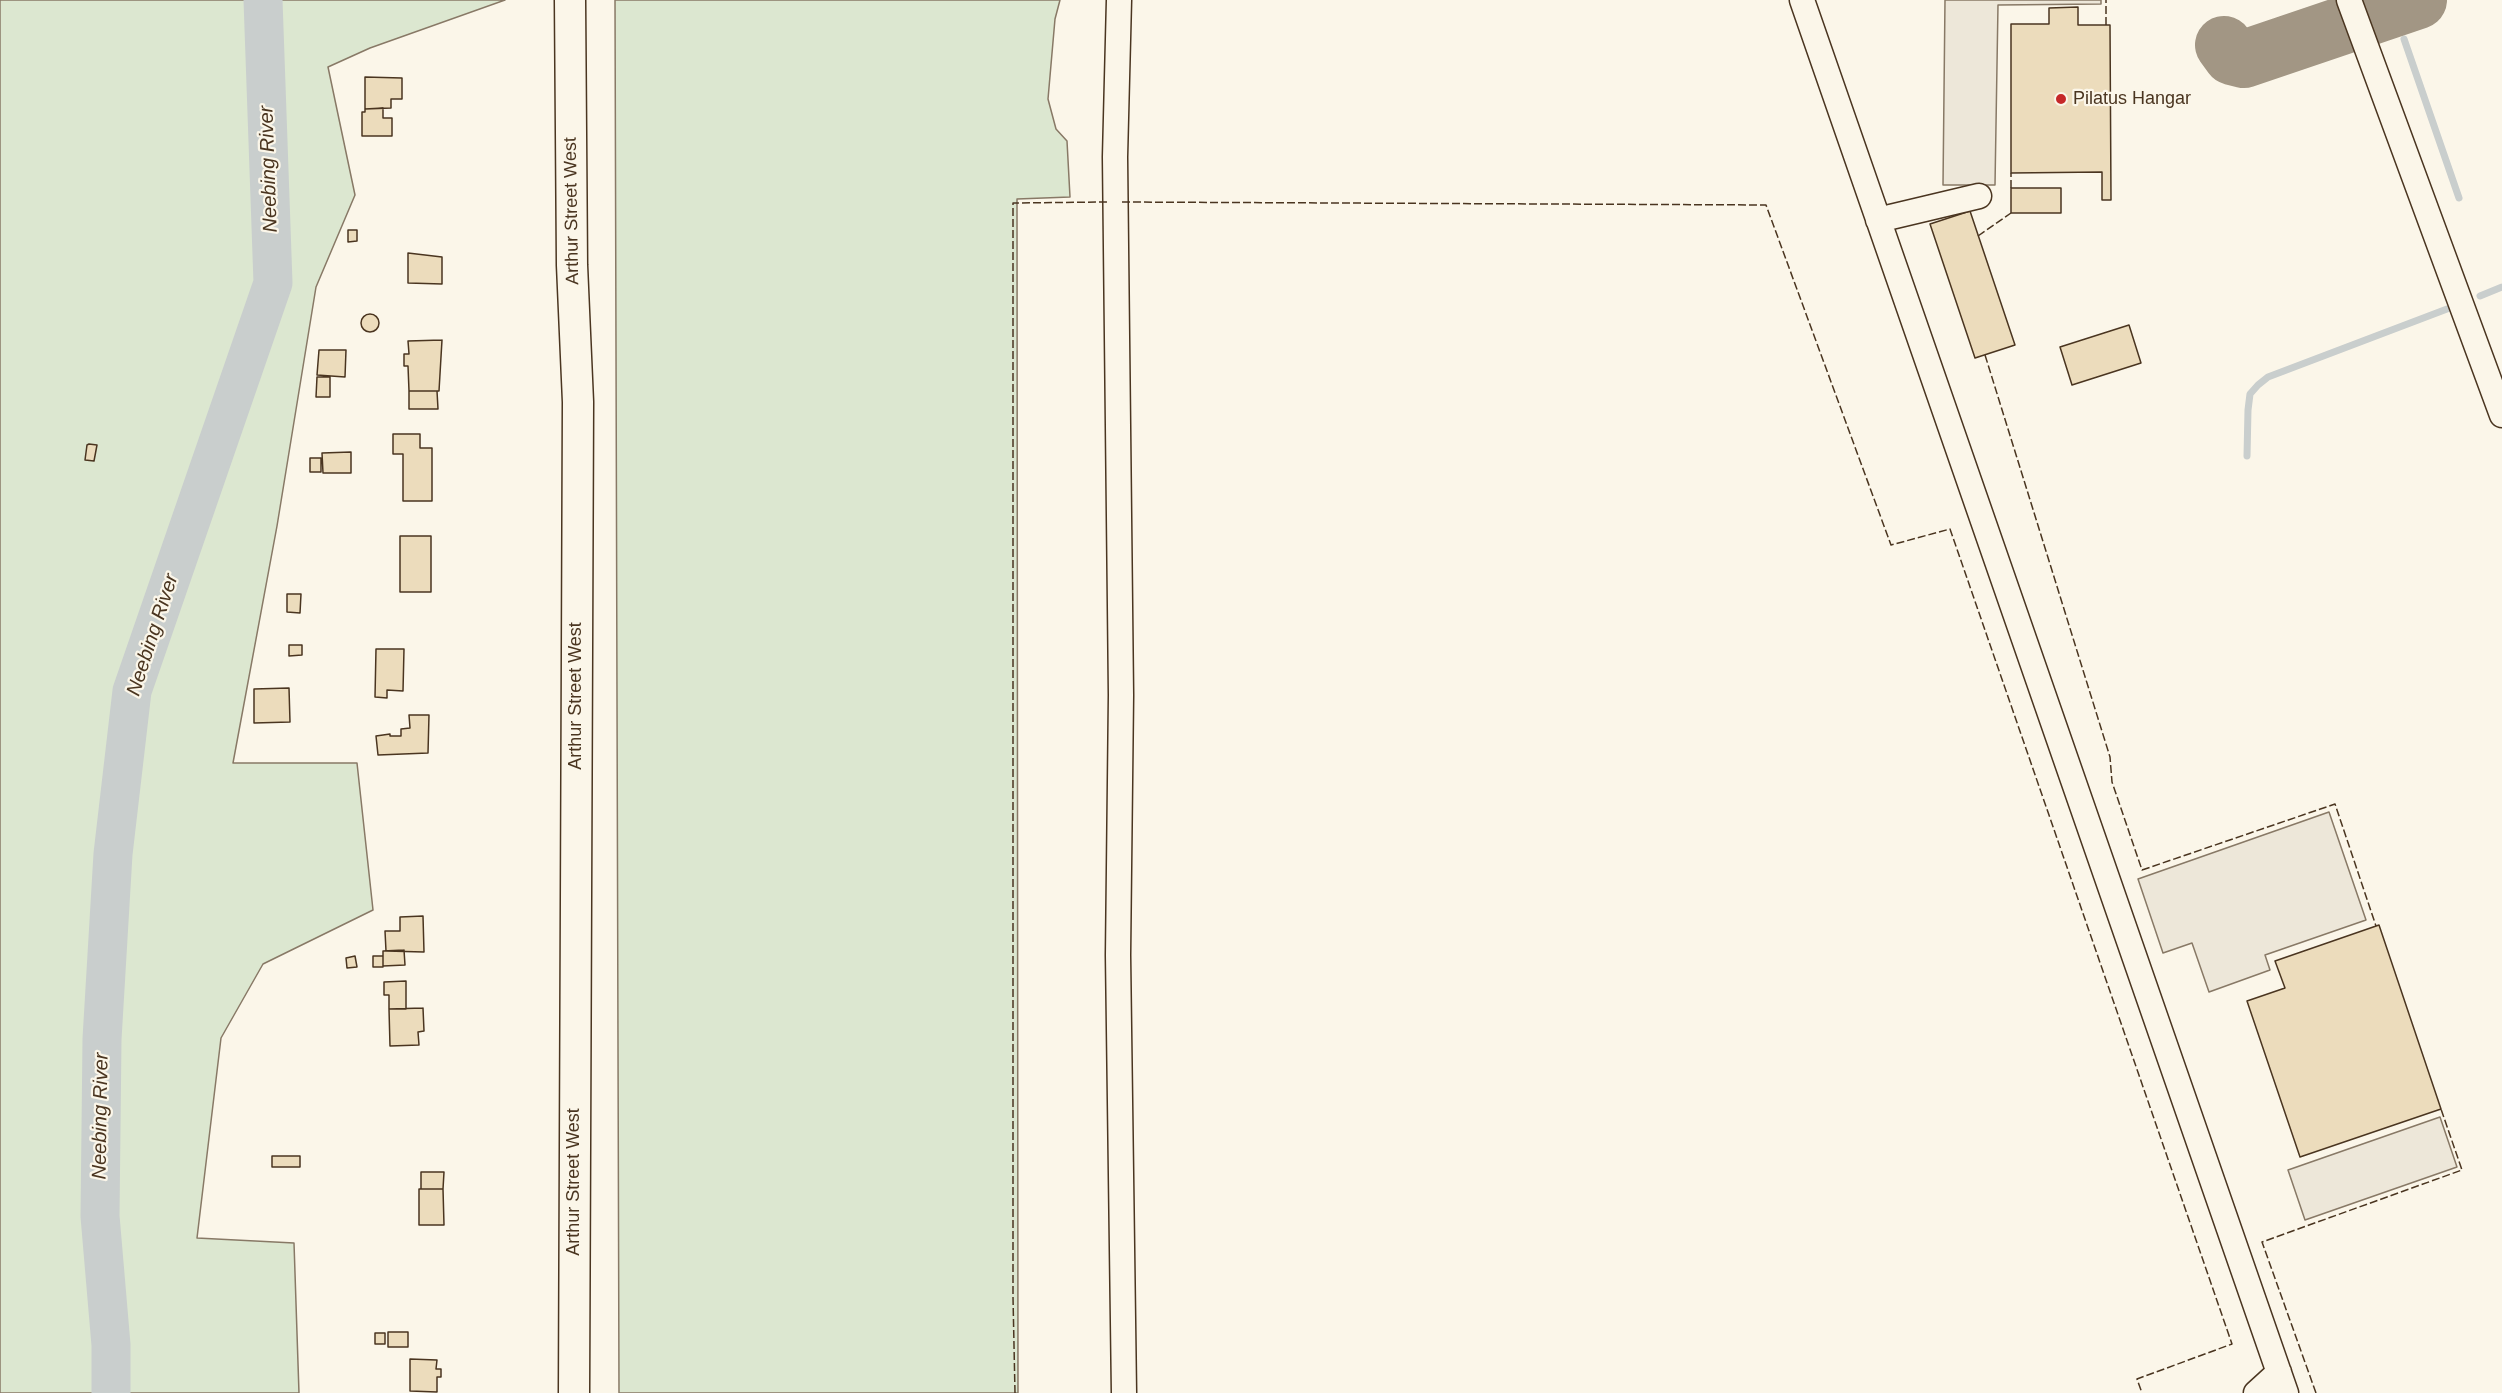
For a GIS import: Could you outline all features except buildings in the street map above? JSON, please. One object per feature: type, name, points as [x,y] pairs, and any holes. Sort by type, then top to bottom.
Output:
[{"type":"main road","name":"Arthur Street West","points":[[570,0],[572,266],[578,402],[574,1393]]},
{"type":"lane","points":[[1119,0],[1115,157],[1121,683],[1118,955],[1124,1393]]},
{"type":"lane","points":[[1802,0],[2282,1383],[2256,1393]]},
{"type":"lane","points":[[2349,0],[2502,415]]},
{"type":"lane","points":[[1878,220],[1979,195]]},
{"type":"green space","points":[[0,0],[505,0],[370,48],[328,67],[355,195],[316,287],[277,526],[233,763],[357,763],[373,910],[263,964],[221,1038],[197,1238],[294,1243],[299,1393],[0,1393]]},
{"type":"green space","points":[[615,0],[1060,0],[1055,19],[1048,99],[1056,129],[1067,141],[1070,197],[1017,199],[1018,1393],[619,1393]]},
{"type":"shaded area","points":[[1945,0],[2101,0],[2101,4],[1998,5],[1995,185],[1943,185]]},
{"type":"shaded area","points":[[2329,812],[2366,920],[2265,955],[2270,970],[2209,992],[2192,943],[2163,953],[2138,879]]},
{"type":"shaded area","points":[[2440,1117],[2457,1167],[2305,1220],[2288,1170]]},
{"type":"waterway","name":"Neebing River","points":[[111,1393],[111,1345],[100,1216],[102,1039],[113,854],[132,691],[273,283],[263,0]]},
{"type":"waterway","points":[[2404,39],[2459,198]]},
{"type":"waterway","points":[[2480,296],[2502,287]]},
{"type":"waterway","points":[[2247,456],[2250,394],[2268,377],[2447,309]]},
{"type":"taxiway","points":[[2224,45],[2232,56],[2244,59],[2418,0]]},
{"type":"fence","points":[[2106,0],[2106,25]]},
{"type":"fence","points":[[2011,173],[2011,188]]},
{"type":"fence","points":[[1015,1393],[1013,1297],[1013,203],[1107,202]]},
{"type":"fence","points":[[1122,202],[1766,205],[1891,545],[1950,529],[2232,1344],[2137,1379],[2142,1393]]},
{"type":"fence","points":[[1978,236],[2011,213]]},
{"type":"fence","points":[[1985,355],[2110,757],[2112,782],[2142,870],[2335,804],[2376,926]]},
{"type":"fence","points":[[2316,1393],[2262,1242],[2462,1170],[2441,1109]]},
{"type":"place","name":"Pilatus Hangar","points":[[2061,99]]}]
